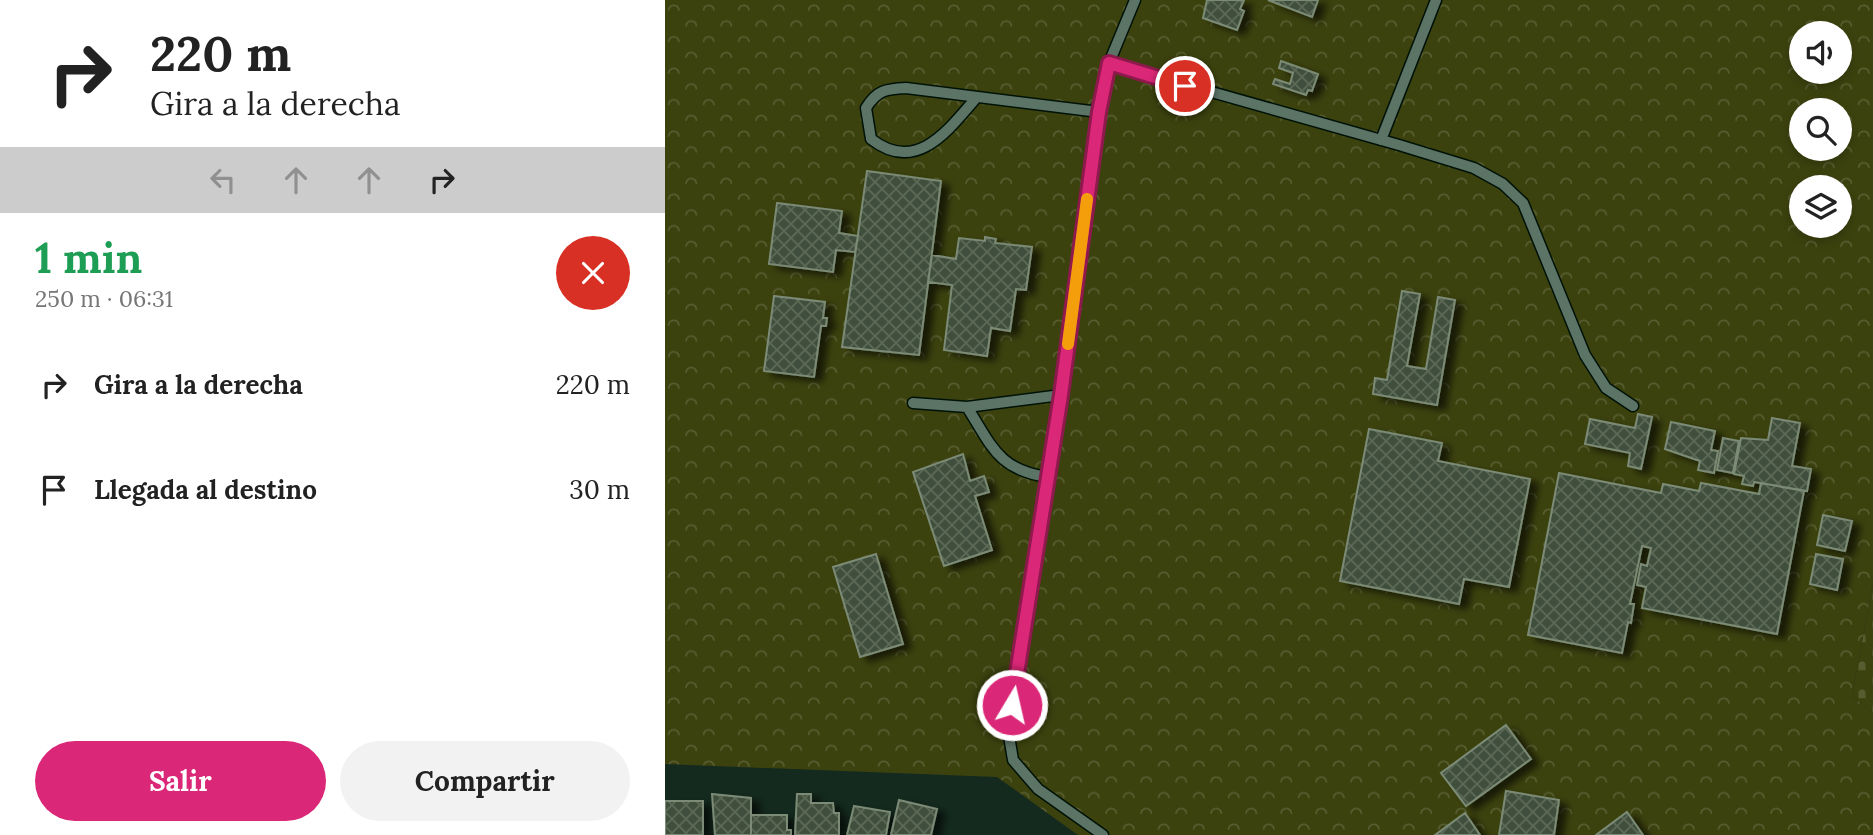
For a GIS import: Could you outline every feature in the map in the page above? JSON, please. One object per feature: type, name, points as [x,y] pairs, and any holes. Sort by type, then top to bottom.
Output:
[{"type":"lane","points":[[1103,835],[1038,789],[1013,760],[1008,730],[1061,395],[1099,112],[1109,63],[1135,0]]},
{"type":"lane","points":[[1381,140],[1436,0]]},
{"type":"lane","points":[[1109,63],[1474,168],[1503,184],[1523,203],[1585,355],[1606,388],[1633,406]]},
{"type":"lane","points":[[977,97],[937,143],[910,152],[885,150],[871,139],[866,108],[874,94],[886,89],[906,88],[1099,112]]},
{"type":"lane","points":[[913,403],[967,407],[1061,395]]},
{"type":"lane","points":[[967,407],[999,458],[1021,473],[1048,477]]},
{"type":"green space","points":[[665,0],[1873,0],[1873,582],[1852,696],[1873,713],[1873,835],[1078,835],[997,777],[665,764]]},
{"type":"green space","points":[[1873,582],[1873,713],[1852,696]]},
{"type":"building","points":[[1207,0],[1244,0],[1240,9],[1244,11],[1237,30],[1203,18]]},
{"type":"building","points":[[1268,0],[1318,0],[1312,17]]},
{"type":"building","points":[[1281,61],[1318,74],[1312,91],[1308,90],[1306,95],[1273,84],[1275,79],[1290,84],[1293,73],[1279,68]]},
{"type":"building","points":[[867,171],[941,181],[919,355],[842,347]]},
{"type":"building","points":[[777,203],[842,211],[839,233],[858,236],[855,252],[836,250],[833,272],[769,264]]},
{"type":"building","points":[[985,237],[996,239],[995,243],[1032,247],[1026,290],[1016,289],[1010,331],[991,328],[987,356],[944,350],[952,285],[928,282],[932,255],[956,259],[959,238],[985,241]]},
{"type":"building","points":[[1402,291],[1420,294],[1407,366],[1426,369],[1438,297],[1455,300],[1437,405],[1373,394],[1375,378],[1387,380]]},
{"type":"building","points":[[774,296],[825,302],[823,318],[827,318],[826,326],[821,326],[814,377],[764,371]]},
{"type":"building","points":[[1638,414],[1652,417],[1641,469],[1628,466],[1630,453],[1585,444],[1590,419],[1635,428]]},
{"type":"building","points":[[1772,418],[1800,423],[1792,466],[1811,469],[1807,491],[1754,482],[1753,486],[1742,484],[1744,476],[1734,474],[1741,438],[1768,440]]},
{"type":"building","points":[[1671,422],[1715,431],[1711,450],[1718,451],[1714,473],[1698,470],[1700,461],[1665,449]]},
{"type":"building","points":[[1369,429],[1442,443],[1438,461],[1530,479],[1509,587],[1464,579],[1459,604],[1340,581]]},
{"type":"building","points":[[1723,438],[1739,441],[1733,473],[1717,470]]},
{"type":"building","points":[[963,454],[970,481],[984,476],[989,492],[975,496],[992,550],[944,566],[913,472]]},
{"type":"building","points":[[1559,473],[1661,493],[1663,484],[1699,491],[1701,483],[1759,494],[1761,483],[1804,491],[1777,634],[1642,608],[1646,587],[1637,585],[1641,564],[1647,566],[1651,548],[1642,546],[1630,604],[1634,604],[1631,623],[1628,622],[1622,653],[1528,635]]},
{"type":"building","points":[[1823,515],[1852,521],[1845,551],[1817,545]]},
{"type":"building","points":[[876,554],[903,644],[860,657],[833,567]]},
{"type":"building","points":[[1816,554],[1843,559],[1837,590],[1810,584]]},
{"type":"building","points":[[1506,725],[1531,759],[1466,806],[1441,773]]},
{"type":"building","points":[[1506,791],[1559,800],[1554,835],[1499,835]]},
{"type":"building","points":[[712,794],[751,798],[751,835],[715,835]]},
{"type":"building","points":[[797,794],[811,794],[811,803],[833,803],[834,813],[839,813],[839,835],[795,835]]},
{"type":"building","points":[[899,800],[937,809],[931,835],[891,835]]},
{"type":"building","points":[[665,801],[703,801],[703,835],[665,835]]},
{"type":"building","points":[[854,806],[890,812],[886,835],[847,835]]},
{"type":"building","points":[[1627,812],[1643,835],[1596,835]]},
{"type":"building","points":[[1465,813],[1480,835],[1435,835]]},
{"type":"building","points":[[751,815],[787,815],[787,830],[791,830],[791,835],[751,835]]},
{"type":"slow traffic","points":[[1068,344],[1087,199]]},
{"type":"route","points":[[1012,705],[1061,395],[1099,112],[1109,63],[1185,86]]}]
